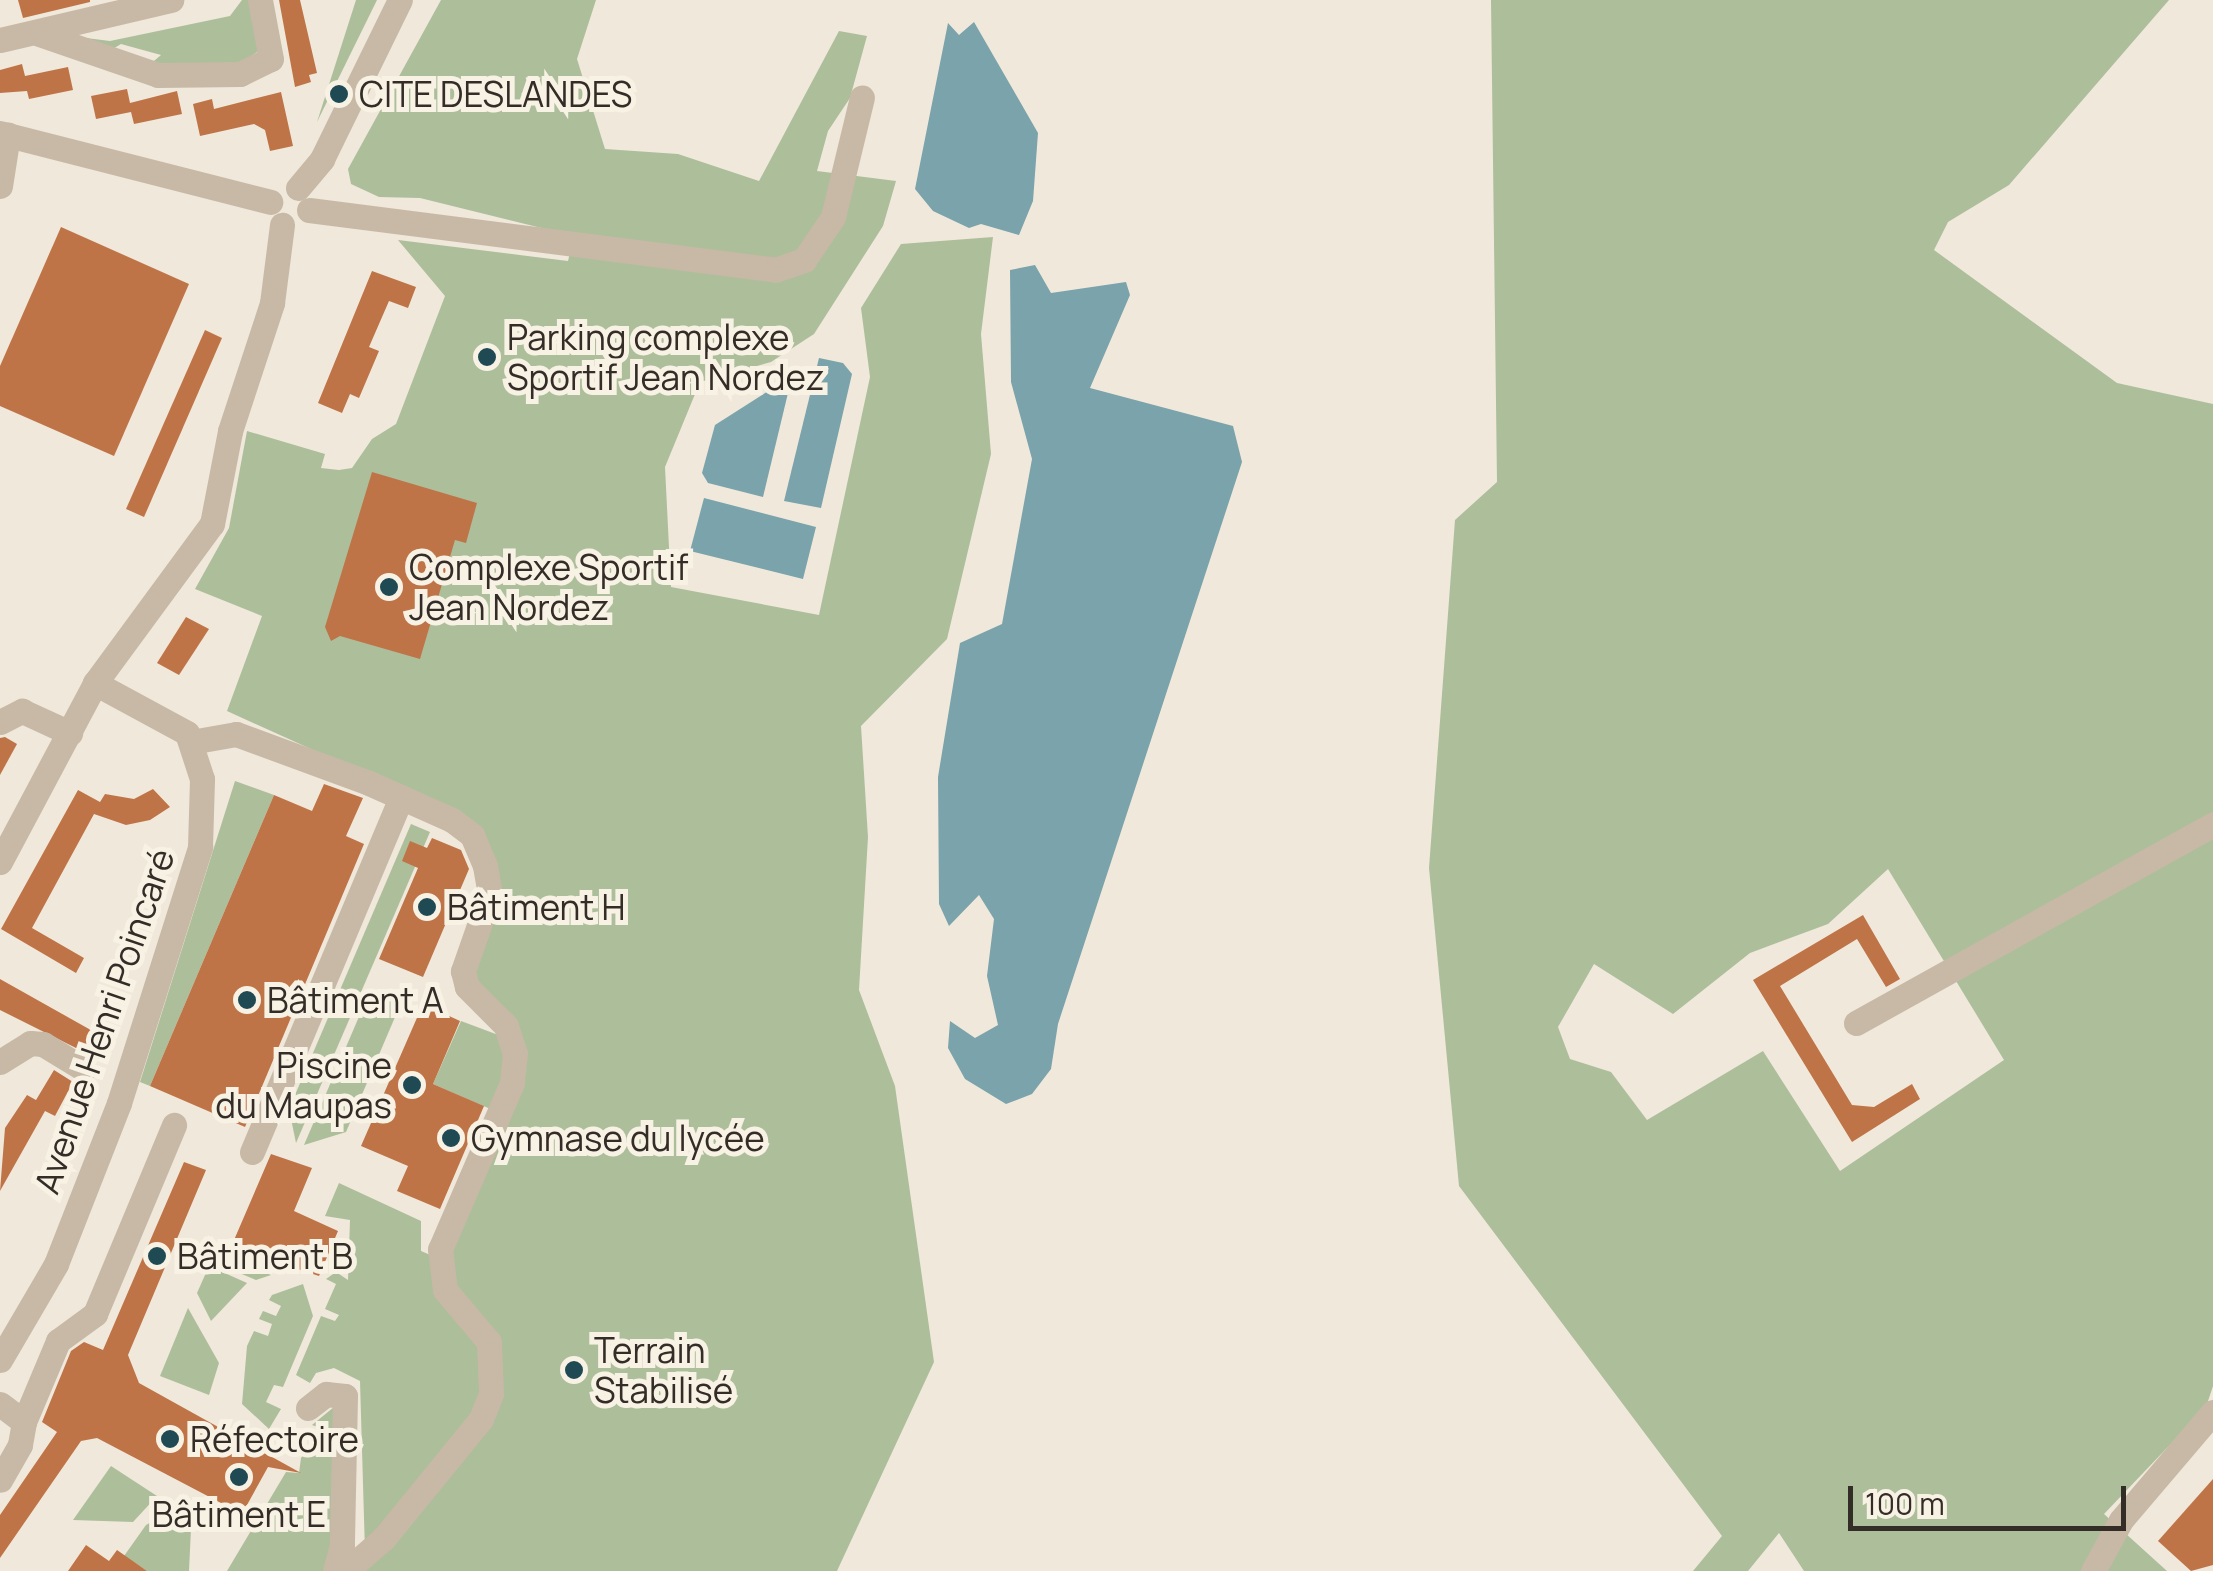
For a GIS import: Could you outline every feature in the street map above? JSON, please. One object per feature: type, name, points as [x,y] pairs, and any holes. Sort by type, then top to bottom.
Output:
[{"type":"street","points":[[0,40],[39,34],[171,0]]},
{"type":"street","points":[[39,34],[158,75],[240,74],[272,59],[260,0]]},
{"type":"street","points":[[282,226],[297,225],[303,199],[400,0]]},
{"type":"street","points":[[270,202],[278,190],[303,199],[775,270],[804,260],[833,217],[862,97]]},
{"type":"street","points":[[0,186],[4,134],[270,202],[282,226],[272,303],[230,430],[218,510],[201,544],[95,683],[0,862]]},
{"type":"street","points":[[95,683],[177,724],[191,742],[236,734],[256,739],[401,797],[472,834],[488,880],[490,894],[463,971],[467,988],[506,1026],[515,1053],[512,1083],[440,1250],[446,1290],[489,1342],[495,1366],[482,1419],[384,1538],[346,1571]]},
{"type":"street","points":[[0,722],[22,711],[70,733]]},
{"type":"street","name":"Avenue Henri Poincaré","points":[[0,1360],[56,1264],[79,1207],[185,901],[203,822],[202,778],[191,742]]},
{"type":"street","points":[[252,1152],[401,797]]},
{"type":"street","points":[[1856,1023],[2213,824]]},
{"type":"street","points":[[0,1062],[30,1044],[43,1044],[84,1069]]},
{"type":"street","points":[[0,1480],[20,1446],[24,1422],[58,1341],[95,1314],[174,1125]]},
{"type":"street","points":[[308,1408],[326,1394],[345,1396],[342,1545],[335,1571]]},
{"type":"street","points":[[0,1404],[24,1422]]},
{"type":"street","points":[[2093,1571],[2120,1520],[2213,1412]]},
{"type":"green space","points":[[242,0],[252,0],[263,48],[241,63],[148,66],[161,55],[121,44],[103,55],[78,37],[110,41],[230,16]]},
{"type":"green space","points":[[356,0],[377,0],[317,122]]},
{"type":"green space","points":[[441,0],[596,0],[577,59],[605,149],[678,154],[759,181],[839,31],[867,36],[850,98],[828,131],[817,171],[896,181],[883,226],[814,334],[771,362],[700,382],[665,467],[671,587],[819,615],[870,377],[861,308],[901,244],[993,237],[981,334],[991,454],[947,639],[861,726],[868,837],[859,990],[895,1086],[934,1362],[837,1571],[355,1571],[499,1385],[451,1292],[444,1257],[522,1053],[468,979],[494,891],[450,812],[227,711],[262,616],[195,589],[229,528],[247,431],[325,454],[321,468],[339,470],[352,468],[372,439],[396,424],[445,296],[398,240],[568,261],[574,236],[420,198],[379,197],[351,184],[348,169]]},
{"type":"green space","points":[[1491,0],[2169,0],[2009,185],[1948,222],[1934,250],[2117,383],[2213,404],[2213,1386],[2206,1407],[2104,1514],[2167,1571],[1804,1571],[1779,1533],[1748,1571],[1693,1571],[1722,1536],[1459,1186],[1429,868],[1455,520],[1497,482]],"holes":[[[1888,869],[2004,1060],[1840,1171],[1763,1051],[1647,1120],[1611,1072],[1570,1059],[1558,1027],[1594,964],[1673,1014],[1750,953],[1828,924]]]},
{"type":"green space","points":[[235,781],[274,795],[150,1086],[140,1082]]},
{"type":"green space","points":[[411,824],[430,832],[296,1143],[289,1109]]},
{"type":"green space","points":[[370,991],[401,1003],[346,1132],[304,1145]]},
{"type":"green space","points":[[461,1021],[509,1039],[495,1111],[433,1084]]},
{"type":"green space","points":[[339,1183],[421,1221],[421,1251],[435,1257],[480,1334],[479,1412],[365,1552],[360,1381],[334,1368],[316,1373],[310,1383],[296,1375],[321,1316],[335,1321],[339,1315],[325,1309],[336,1284],[326,1279],[336,1272],[348,1280],[350,1220],[325,1216]]},
{"type":"green space","points":[[215,1251],[271,1275],[256,1280],[211,1261]]},
{"type":"green space","points":[[209,1266],[247,1283],[211,1321],[197,1293]]},
{"type":"green space","points":[[303,1284],[313,1316],[283,1387],[274,1385],[266,1402],[281,1409],[269,1429],[242,1404],[247,1346],[254,1331],[268,1336],[272,1324],[259,1319],[263,1311],[276,1316],[281,1306],[269,1300],[272,1295]]},
{"type":"green space","points":[[188,1308],[219,1363],[209,1395],[160,1376]]},
{"type":"green space","points":[[334,1407],[331,1571],[227,1571],[286,1472],[299,1473],[301,1458],[323,1429],[312,1425]]},
{"type":"green space","points":[[111,1466],[157,1496],[133,1522],[73,1520]]},
{"type":"green space","points":[[164,1515],[179,1517],[191,1528],[189,1571],[147,1571],[124,1556],[146,1525]]},
{"type":"water","points":[[974,22],[1038,133],[1033,201],[1019,235],[981,224],[969,228],[933,211],[915,189],[948,23],[959,35]]},
{"type":"water","points":[[1035,265],[1051,293],[1126,282],[1130,295],[1090,388],[1233,426],[1242,462],[1058,1024],[1051,1069],[1032,1094],[1006,1104],[965,1079],[948,1048],[950,1021],[975,1038],[998,1025],[987,976],[994,919],[979,895],[949,926],[939,904],[938,777],[960,643],[1002,624],[1032,459],[1011,382],[1010,270]]},
{"type":"water","points":[[819,358],[843,363],[852,374],[821,508],[784,501]]},
{"type":"water","points":[[773,388],[788,393],[763,497],[708,483],[702,473],[715,425]]},
{"type":"water","points":[[704,498],[816,527],[803,579],[690,551]]},
{"type":"building","points":[[18,0],[90,0],[90,2],[23,18]]},
{"type":"building","points":[[279,0],[300,0],[317,73],[309,75],[311,82],[295,87]]},
{"type":"building","points":[[22,64],[25,76],[68,67],[73,90],[29,99],[27,91],[0,93],[0,70]]},
{"type":"building","points":[[127,89],[130,103],[177,91],[182,114],[134,124],[131,112],[96,119],[91,96]]},
{"type":"building","points":[[281,92],[293,146],[270,151],[265,130],[254,124],[200,136],[193,104],[212,99],[214,109]]},
{"type":"building","points":[[61,227],[189,284],[114,456],[0,406],[0,366]]},
{"type":"building","points":[[372,271],[416,287],[408,308],[389,301],[369,347],[379,351],[359,398],[350,394],[342,413],[318,403]]},
{"type":"building","points":[[205,330],[222,338],[144,517],[126,509]]},
{"type":"building","name":"Complexe Sportif Jean Nordez","points":[[372,472],[477,503],[466,543],[455,540],[420,659],[340,636],[331,641],[325,627]]},
{"type":"building","points":[[186,617],[209,629],[179,675],[157,663]]},
{"type":"building","points":[[0,738],[17,744],[0,775]]},
{"type":"building","name":"Bâtiment A","points":[[324,784],[363,798],[346,836],[364,844],[245,1127],[150,1086],[274,795],[312,811]]},
{"type":"building","points":[[153,789],[170,807],[150,820],[126,825],[94,814],[32,928],[84,958],[76,973],[1,929],[78,790],[100,802],[105,794],[134,799]]},
{"type":"building","name":"Bâtiment H","points":[[432,838],[461,850],[469,869],[423,977],[379,959],[418,868],[402,861],[410,841],[427,848]]},
{"type":"building","points":[[1863,915],[1900,979],[1886,987],[1857,939],[1780,986],[1852,1105],[1874,1107],[1912,1084],[1920,1099],[1852,1142],[1753,980]]},
{"type":"building","points":[[0,979],[105,1038],[94,1057],[0,1010]]},
{"type":"building","points":[[423,1004],[460,1021],[433,1084],[484,1106],[440,1209],[397,1191],[408,1166],[361,1146]]},
{"type":"building","points":[[54,1070],[73,1082],[55,1116],[45,1111],[0,1191],[5,1128],[27,1095],[36,1100]]},
{"type":"building","points":[[271,1154],[312,1168],[294,1211],[338,1231],[319,1276],[231,1247]]},
{"type":"building","points":[[184,1162],[206,1170],[128,1355],[139,1383],[301,1473],[268,1467],[242,1514],[97,1438],[81,1441],[0,1558],[0,1515],[57,1432],[42,1422],[71,1351],[84,1342],[103,1350]]},
{"type":"building","points":[[2213,1479],[2213,1565],[2191,1571],[2158,1541]]},
{"type":"building","points":[[86,1545],[109,1561],[117,1550],[147,1571],[68,1571]]},
{"type":"place","name":"CITE DESLANDES","points":[[339,94]]},
{"type":"place","name":"Parking complexe Sportif Jean Nordez","points":[[487,357]]},
{"type":"place","name":"Complexe Sportif Jean Nordez","points":[[389,587]]},
{"type":"place","name":"Bâtiment H","points":[[427,907]]},
{"type":"place","name":"Bâtiment A","points":[[247,1000]]},
{"type":"place","name":"Piscine du Maupas","points":[[412,1085]]},
{"type":"place","name":"Gymnase du lycée","points":[[451,1138]]},
{"type":"place","name":"Bâtiment B","points":[[157,1256]]},
{"type":"place","name":"Terrain Stabilisé","points":[[574,1370]]},
{"type":"place","name":"Réfectoire","points":[[170,1439]]},
{"type":"place","name":"Bâtiment E","points":[[239,1477]]}]
